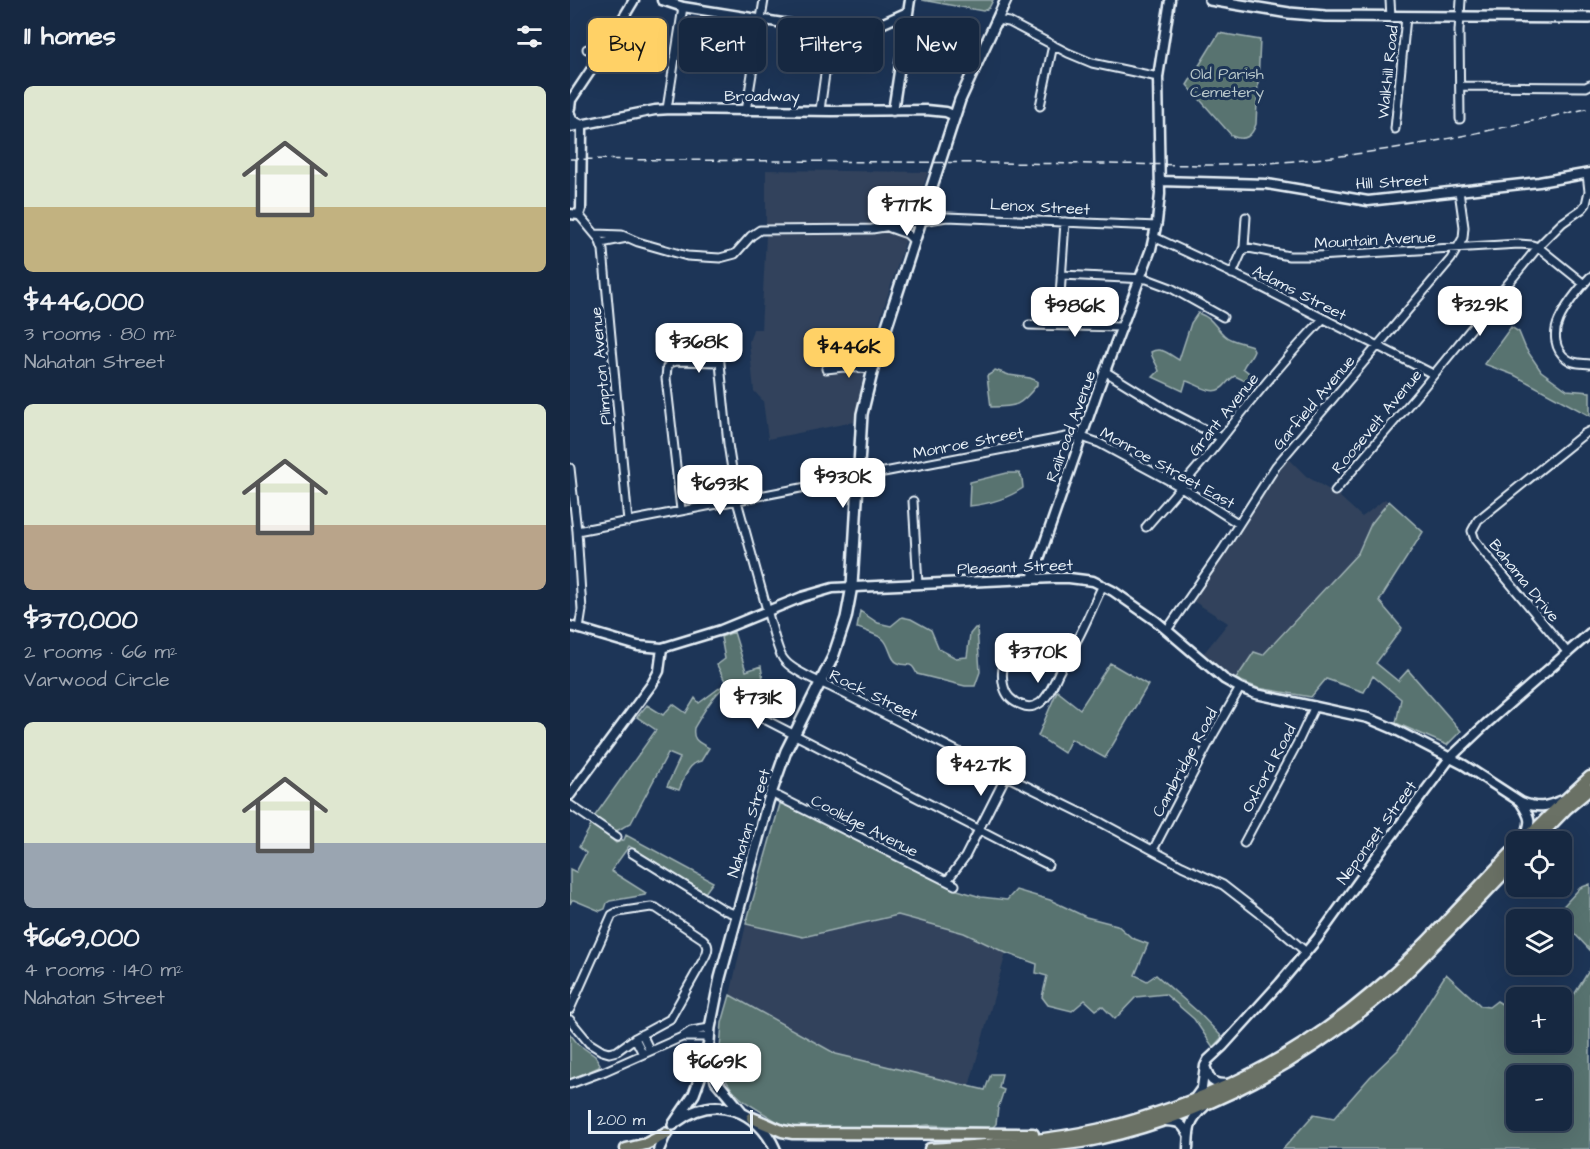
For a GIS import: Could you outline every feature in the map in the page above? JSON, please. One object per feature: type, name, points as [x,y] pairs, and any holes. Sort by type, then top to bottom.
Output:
[{"type":"main road","name":"Nahatan Street","points":[[658,1149],[697,1086],[720,978],[771,793],[786,751],[833,657],[850,605],[862,414],[873,369],[955,116],[968,80],[1006,0]]},
{"type":"main road","points":[[1210,0],[1243,3],[1315,16],[1590,18]]},
{"type":"main road","points":[[1535,831],[1564,800],[1590,777]]},
{"type":"main road","points":[[1539,831],[1590,789]]},
{"type":"main road","points":[[930,1149],[1007,1143],[1098,1130],[1130,1122],[1191,1101],[1270,1065],[1345,1015],[1373,993],[1506,861]]},
{"type":"main road","points":[[1068,1149],[1163,1120],[1208,1103],[1260,1079],[1313,1047],[1386,992],[1506,870]]},
{"type":"main road","name":"Nahatan Street","points":[[709,1036],[716,1081],[747,1116],[766,1132],[775,1149]]},
{"type":"main road","points":[[626,1149],[646,1144],[684,1117],[710,1108],[731,1109],[782,1131],[793,1133],[1064,1135]]},
{"type":"main road","points":[[1011,1149],[1071,1144],[1097,1139]]},
{"type":"street","points":[[623,18],[634,0]]},
{"type":"street","points":[[662,0],[683,7],[748,18]]},
{"type":"street","points":[[760,18],[764,0]]},
{"type":"street","points":[[893,111],[910,0]]},
{"type":"street","name":"Railroad Avenue","points":[[1032,579],[1154,237],[1159,213],[1160,181],[1158,77],[1170,0]]},
{"type":"street","points":[[1390,0],[1391,17]]},
{"type":"street","points":[[1460,119],[1461,0]]},
{"type":"street","points":[[667,109],[683,7]]},
{"type":"street","points":[[883,23],[908,12]]},
{"type":"street","name":"Walkhill Road","points":[[1395,129],[1406,18]]},
{"type":"street","points":[[996,20],[1009,22],[1092,63],[1158,77]]},
{"type":"street","points":[[1040,106],[1053,45]]},
{"type":"street","points":[[570,103],[590,72]]},
{"type":"street","points":[[747,111],[753,72]]},
{"type":"street","points":[[820,110],[825,72]]},
{"type":"street","points":[[1460,86],[1586,87],[1590,85]]},
{"type":"street","name":"Broadway","points":[[570,127],[667,109],[939,111],[955,116]]},
{"type":"street","points":[[570,114],[572,120],[582,125],[582,206],[575,215]]},
{"type":"street","name":"Hill Street","points":[[1160,181],[1267,184],[1368,201],[1539,182],[1589,173]]},
{"type":"street","name":"Roosevelt Avenue","points":[[1335,491],[1538,247],[1586,204],[1589,173]]},
{"type":"street","name":"Garfield Avenue","points":[[1167,630],[1276,466],[1445,266],[1458,247],[1463,238],[1464,227],[1459,191]]},
{"type":"street","name":"Plimpton Avenue","points":[[575,215],[596,234],[601,243],[606,274],[628,522]]},
{"type":"street","name":"Lenox Street","points":[[596,234],[617,234],[686,256],[720,258],[735,254],[751,236],[760,230],[888,228],[947,217],[1156,226]]},
{"type":"street","points":[[1232,274],[1244,247],[1246,217]]},
{"type":"street","points":[[1058,325],[1065,222]]},
{"type":"street","name":"Lenox Street","points":[[888,228],[907,234],[914,241]]},
{"type":"street","name":"Adams Street","points":[[1154,237],[1434,374]]},
{"type":"street","points":[[601,243],[627,238]]},
{"type":"street","name":"Mountain Avenue","points":[[1244,247],[1289,256],[1318,256],[1519,244],[1538,247]]},
{"type":"street","points":[[1538,247],[1584,284]]},
{"type":"street","points":[[1061,275],[1141,277],[1170,288],[1223,317]]},
{"type":"street","points":[[1590,277],[1558,320],[1555,335],[1557,348],[1567,360],[1590,364]]},
{"type":"street","name":"Grant Avenue","points":[[1146,527],[1323,319]]},
{"type":"street","points":[[1029,325],[1122,327]]},
{"type":"street","name":"Rock Street","points":[[717,333],[728,444],[737,501],[767,611],[784,660],[821,683],[1223,885],[1306,952]]},
{"type":"street","points":[[681,510],[666,378],[669,366],[670,363],[676,361],[720,362]]},
{"type":"street","points":[[826,369],[844,367],[873,369]]},
{"type":"street","points":[[1106,372],[1171,412],[1221,438]]},
{"type":"street","name":"Bahama Drive","points":[[1568,653],[1485,553],[1475,540],[1472,531],[1478,520],[1570,444],[1590,432]]},
{"type":"street","name":"Monroe Street","points":[[577,531],[1055,439],[1082,436]]},
{"type":"street","name":"Monroe Street East","points":[[1082,436],[1181,487],[1239,524]]},
{"type":"street","points":[[570,468],[582,609],[575,627]]},
{"type":"street","points":[[913,501],[918,584]]},
{"type":"street","name":"Pleasant Street","points":[[575,627],[638,646],[662,648],[721,630],[823,590],[852,586],[1032,579],[1069,578],[1093,581],[1134,605],[1224,679],[1240,688],[1256,694],[1368,718],[1475,771],[1521,802],[1542,808],[1564,800]]},
{"type":"street","points":[[1072,649],[1013,648],[1004,660],[1003,676],[1006,693],[1024,706],[1031,707],[1038,704],[1048,693],[1072,649],[1103,585]]},
{"type":"street","name":"Neponset Street","points":[[1191,1101],[1202,1088],[1208,1060],[1256,1010],[1330,923],[1450,758],[1590,633]]},
{"type":"street","points":[[570,795],[652,684],[658,671],[662,648]]},
{"type":"street","name":"Cambridge Road","points":[[1153,850],[1207,745],[1240,688]]},
{"type":"street","points":[[733,703],[1048,865]]},
{"type":"street","name":"Oxford Road","points":[[1244,843],[1315,706]]},
{"type":"street","points":[[947,882],[965,857],[1006,776]]},
{"type":"street","name":"Coolidge Avenue","points":[[771,793],[955,885]]},
{"type":"street","points":[[1521,802],[1530,819],[1528,831]]},
{"type":"street","points":[[570,805],[617,837]]},
{"type":"street","points":[[632,853],[724,910],[737,915]]},
{"type":"street","points":[[570,1009],[612,915],[618,912],[656,908],[707,943],[709,949],[670,1019],[638,1036],[614,1053],[602,1051],[589,1043],[570,1020]]},
{"type":"street","points":[[570,1084],[605,1071],[691,1031],[709,1036]]},
{"type":"street","points":[[638,1036],[646,1052]]},
{"type":"street","points":[[1205,1066],[1210,1080],[1217,1084],[1230,1084]]},
{"type":"street","points":[[1188,1149],[1190,1122],[1208,1103]]},
{"type":"street","points":[[1163,1120],[1177,1121],[1188,1135]]},
{"type":"shaded area","points":[[766,170],[928,172],[868,356],[854,422],[768,439],[763,401],[754,391],[749,342],[753,329],[761,329],[766,235]]},
{"type":"shaded area","points":[[1288,458],[1306,476],[1338,495],[1362,517],[1385,499],[1421,532],[1308,698],[1244,684],[1218,667],[1203,654],[1228,623],[1193,601]]},
{"type":"shaded area","points":[[898,915],[964,933],[1006,953],[969,1087],[836,1054],[730,995],[746,924],[803,937]]},
{"type":"green space","points":[[922,0],[993,0],[989,8],[983,11]]},
{"type":"green space","name":"Old Parish Cemetery","points":[[1219,33],[1260,40],[1256,124],[1250,135],[1244,138],[1232,136],[1187,85]]},
{"type":"green space","points":[[1198,313],[1210,320],[1227,337],[1252,346],[1254,350],[1243,368],[1254,377],[1243,380],[1235,376],[1222,388],[1212,391],[1186,381],[1183,391],[1153,377],[1159,371],[1151,352],[1162,351],[1179,360],[1191,323]]},
{"type":"green space","points":[[1511,327],[1519,332],[1526,349],[1541,371],[1567,390],[1590,392],[1590,416],[1514,375],[1484,364]]},
{"type":"green space","points":[[995,370],[1030,378],[1037,381],[1037,385],[1017,404],[1007,407],[991,407],[987,376]]},
{"type":"green space","points":[[1007,473],[1019,473],[1023,488],[998,500],[969,506],[970,482]]},
{"type":"green space","points":[[1389,501],[1423,532],[1379,601],[1402,628],[1376,663],[1398,681],[1408,670],[1461,731],[1447,745],[1396,723],[1401,699],[1373,676],[1364,692],[1326,679],[1311,697],[1258,688],[1236,679],[1254,652],[1263,655],[1358,553],[1371,524]]},
{"type":"green space","points":[[860,611],[878,623],[891,626],[902,617],[911,619],[931,630],[939,649],[956,658],[967,657],[970,634],[977,628],[980,672],[975,686],[965,686],[917,674],[911,665],[895,661],[883,639],[857,628]]},
{"type":"green space","points":[[734,632],[746,671],[761,666],[764,686],[748,680],[737,681],[721,689],[715,696],[694,728],[695,738],[709,748],[701,761],[690,768],[679,790],[667,786],[680,758],[668,753],[631,823],[615,831],[594,817],[656,730],[637,717],[647,705],[663,715],[673,704],[686,713],[695,698],[699,703],[726,683],[717,665],[725,659],[721,637]]},
{"type":"green space","points":[[1110,663],[1148,685],[1105,758],[1071,739],[1064,753],[1038,736],[1057,691],[1080,709]]},
{"type":"green space","points":[[780,804],[789,806],[954,889],[981,897],[1007,900],[1016,890],[1050,900],[1086,917],[1117,925],[1132,938],[1148,944],[1135,975],[1147,981],[1156,975],[1222,1037],[1213,1047],[1194,1019],[1165,994],[1136,997],[1115,1019],[1102,1006],[1096,1010],[1085,1000],[1072,1011],[1048,1005],[1042,997],[1047,976],[1036,973],[1037,964],[1006,953],[964,933],[898,915],[803,937],[746,924]]},
{"type":"green space","points":[[592,824],[616,843],[624,840],[626,835],[713,882],[705,893],[629,846],[611,871],[646,893],[645,895],[610,901],[605,909],[600,911],[574,900],[570,904],[570,869],[576,872],[586,853],[579,847]]},
{"type":"green space","points":[[1590,884],[1590,950],[1572,931],[1572,909],[1561,909],[1580,888]]},
{"type":"green space","points":[[1590,969],[1590,1149],[1283,1149],[1314,1114],[1334,1118],[1370,1077],[1398,1050],[1446,974],[1481,1006],[1489,1007],[1497,1001],[1506,1007],[1506,1053],[1572,1053],[1572,998]]},
{"type":"green space","points":[[730,995],[836,1054],[985,1090],[991,1074],[1002,1074],[999,1088],[1004,1090],[996,1124],[992,1128],[928,1125],[889,1129],[837,1130],[791,1128],[781,1124],[744,1101],[733,1091],[722,1074],[719,1062],[722,1023]]},
{"type":"green space","points":[[570,1034],[578,1044],[595,1056],[600,1064],[599,1067],[570,1080]]},
{"type":"railway","points":[[570,159],[1211,165],[1259,163],[1307,160],[1402,147],[1590,108]]}]
